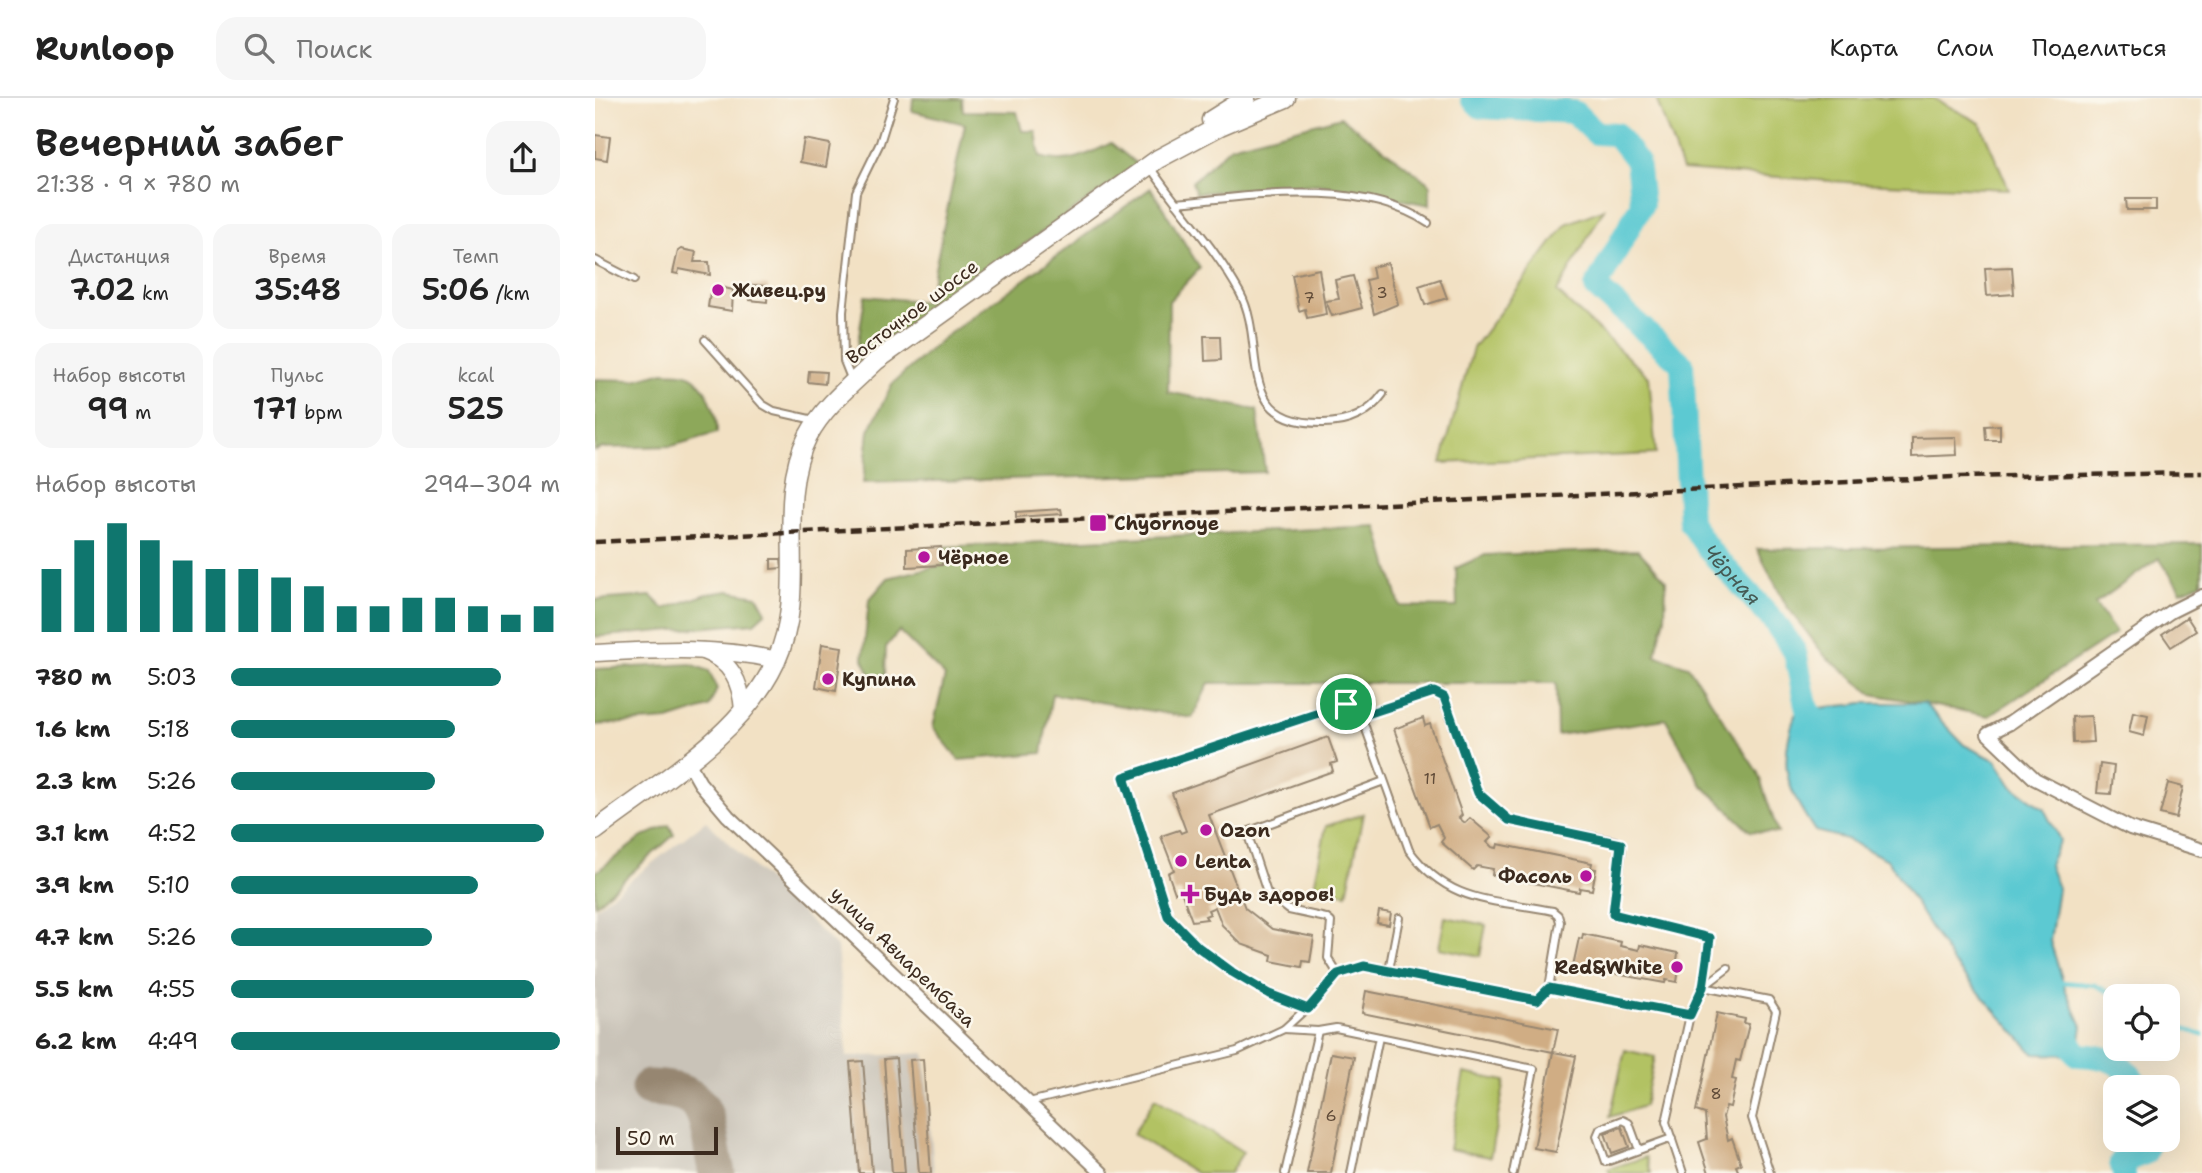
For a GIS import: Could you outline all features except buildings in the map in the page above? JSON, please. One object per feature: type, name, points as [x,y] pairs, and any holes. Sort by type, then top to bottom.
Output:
[{"type":"main road","points":[[1171,150],[1188,135],[1246,98]]},
{"type":"main road","name":"Восточное шоссе","points":[[595,831],[687,760],[743,710],[777,660],[793,603],[794,506],[798,463],[818,421],[853,382],[876,361],[1171,150],[1286,98]]},
{"type":"street","points":[[2202,596],[2170,612],[2010,723],[1989,734],[2035,779],[2130,828],[2202,850]]},
{"type":"street","points":[[595,653],[694,648],[777,660]]},
{"type":"street","points":[[694,648],[724,662],[736,676],[743,710]]},
{"type":"street","name":"улица Авиарембаза","points":[[687,760],[700,783],[728,816],[1102,1173]]},
{"type":"lane","points":[[853,382],[844,360],[843,342],[856,192],[880,143],[894,98]]},
{"type":"lane","points":[[1149,165],[1241,295],[1251,328],[1257,384],[1269,405],[1298,420],[1332,423],[1367,412],[1383,394]]},
{"type":"lane","points":[[1177,203],[1268,195],[1335,196],[1389,205],[1411,212],[1428,223]]},
{"type":"lane","points":[[595,260],[634,280]]},
{"type":"lane","points":[[705,340],[762,404],[774,411],[818,421]]},
{"type":"lane","points":[[1361,716],[1434,692],[1441,693],[1478,793],[1509,820],[1621,844],[1613,914],[1710,938],[1703,987],[1690,1015],[1666,1122],[1683,1173]]},
{"type":"lane","points":[[1027,1102],[1237,1051],[1284,1029],[1308,1009],[1338,974],[1364,966],[1537,1000],[1549,988],[1559,915],[1553,911],[1455,892],[1440,884],[1409,850],[1361,716],[1353,704],[1346,704],[1124,777],[1168,916],[1198,947],[1232,972],[1269,994],[1308,1009]]},
{"type":"lane","points":[[1338,974],[1328,958],[1331,922],[1326,918],[1289,910],[1267,892],[1247,832],[1384,781]]},
{"type":"lane","points":[[1389,970],[1399,918]]},
{"type":"lane","points":[[1703,987],[1728,968]]},
{"type":"lane","points":[[1703,987],[1769,1000],[1776,1011],[1752,1118],[1770,1173]]},
{"type":"lane","points":[[1549,988],[1690,1015]]},
{"type":"lane","points":[[1284,1029],[1318,1031],[1336,1028],[1534,1069],[1513,1173]]},
{"type":"lane","points":[[1285,1173],[1318,1031]]},
{"type":"lane","points":[[1351,1173],[1379,1037]]},
{"type":"lane","points":[[1639,1150],[1629,1123],[1623,1120],[1600,1129],[1597,1136],[1606,1162],[1639,1150],[1672,1138]]},
{"type":"shaded area","points":[[706,821],[837,947],[847,1057],[925,1053],[934,1173],[595,1173],[595,908]]},
{"type":"green space","points":[[913,98],[962,99],[963,111],[1017,112],[1022,131],[1036,131],[1040,157],[1068,160],[1111,143],[1138,165],[855,363],[865,296],[928,302],[965,124],[912,111]]},
{"type":"green space","points":[[1656,98],[1933,98],[1980,123],[2009,189],[1859,183],[1682,170]]},
{"type":"green space","points":[[1341,117],[1430,184],[1430,205],[1317,184],[1196,193],[1192,182],[1231,146]]},
{"type":"green space","points":[[1151,188],[1200,268],[1169,301],[1168,392],[1257,410],[1265,472],[863,483],[869,431],[892,384],[942,339]]},
{"type":"green space","points":[[1604,209],[1557,292],[1649,377],[1656,454],[1441,463],[1473,348],[1566,224]]},
{"type":"green space","points":[[664,372],[687,374],[700,384],[706,391],[716,417],[717,433],[672,446],[602,448],[595,451],[595,379],[634,380]]},
{"type":"green space","points":[[1377,526],[1400,606],[1457,607],[1456,568],[1485,555],[1638,550],[1666,580],[1665,618],[1655,655],[1688,666],[1758,773],[1778,833],[1750,831],[1701,784],[1666,719],[1557,735],[1556,683],[1209,683],[1192,718],[1052,694],[1042,753],[959,760],[933,727],[945,676],[899,631],[886,647],[885,675],[872,678],[863,659],[869,600],[888,578],[942,565],[941,547]]},
{"type":"green space","points":[[2202,544],[2202,583],[2181,591],[2159,558],[2095,604],[2116,633],[1989,716],[1872,694],[1825,656],[1786,605],[1757,549]]},
{"type":"green space","points":[[729,591],[757,596],[766,612],[754,623],[595,637],[595,600],[651,596],[664,609],[707,594]]},
{"type":"green space","points":[[691,664],[709,671],[717,689],[709,707],[668,720],[595,725],[595,669]]},
{"type":"green space","points":[[1363,814],[1347,894],[1314,887],[1326,826]]},
{"type":"green space","points":[[669,825],[674,835],[595,905],[595,873],[642,837]]},
{"type":"green space","points":[[1445,917],[1486,925],[1480,956],[1439,948]]},
{"type":"green space","points":[[1625,1050],[1655,1057],[1644,1106],[1610,1117]]},
{"type":"green space","points":[[1464,1073],[1505,1081],[1490,1157],[1449,1149]]},
{"type":"green space","points":[[1155,1098],[1243,1152],[1230,1173],[1196,1173],[1133,1134]]},
{"type":"green space","points":[[1646,1157],[1651,1173],[1610,1173],[1608,1169]]},
{"type":"water","points":[[1862,703],[1924,703],[1964,745],[1995,760],[2012,786],[2044,809],[2060,840],[2049,865],[2058,888],[2050,941],[2066,991],[2082,1026],[2078,1055],[2034,1054],[1953,963],[1888,860],[1846,839],[1815,831],[1805,816],[1791,789],[1786,763],[1795,715],[1820,708]]},
{"type":"waterway","name":"Чёрная","points":[[1472,98],[1481,107],[1574,112],[1596,133],[1616,134],[1637,161],[1642,204],[1596,287],[1682,364],[1690,522],[1709,550],[1774,621],[1795,652],[1807,710],[1828,734]]},
{"type":"waterway","points":[[2060,982],[2095,985],[2103,989]]},
{"type":"waterway","points":[[2180,1027],[2202,1035]]},
{"type":"waterway","name":"Чёрная","points":[[2061,1029],[2078,1055],[2106,1059],[2130,1075]]},
{"type":"waterway","name":"Чёрная","points":[[2124,1173],[2121,1162],[2145,1152]]},
{"type":"taxiway","points":[[649,1088],[670,1090],[686,1095],[696,1102],[707,1123],[717,1173]]},
{"type":"railway","points":[[595,542],[1953,477],[2202,473]]},
{"type":"place","name":"Живец.ру","points":[[718,290]]},
{"type":"place","name":"Chyornoye","points":[[1098,523]]},
{"type":"place","name":"Чёрное","points":[[924,557]]},
{"type":"place","name":"Купина","points":[[828,679]]},
{"type":"place","name":"Ozon","points":[[1206,830]]},
{"type":"place","name":"Lenta","points":[[1181,861]]},
{"type":"place","name":"Фасоль","points":[[1586,876]]},
{"type":"place","name":"Будь здоров!","points":[[1190,894]]},
{"type":"place","name":"Red&White","points":[[1677,967]]},
{"type":"route","points":[[1434,692],[1441,693],[1478,793],[1509,820],[1621,844],[1613,914],[1619,918],[1704,934],[1710,938],[1703,987],[1690,1015],[1549,988],[1537,1000],[1364,966],[1338,974],[1308,1009],[1269,994],[1198,947],[1168,916],[1123,783],[1124,777],[1346,704],[1353,704],[1358,708],[1361,716],[1434,692]]}]
